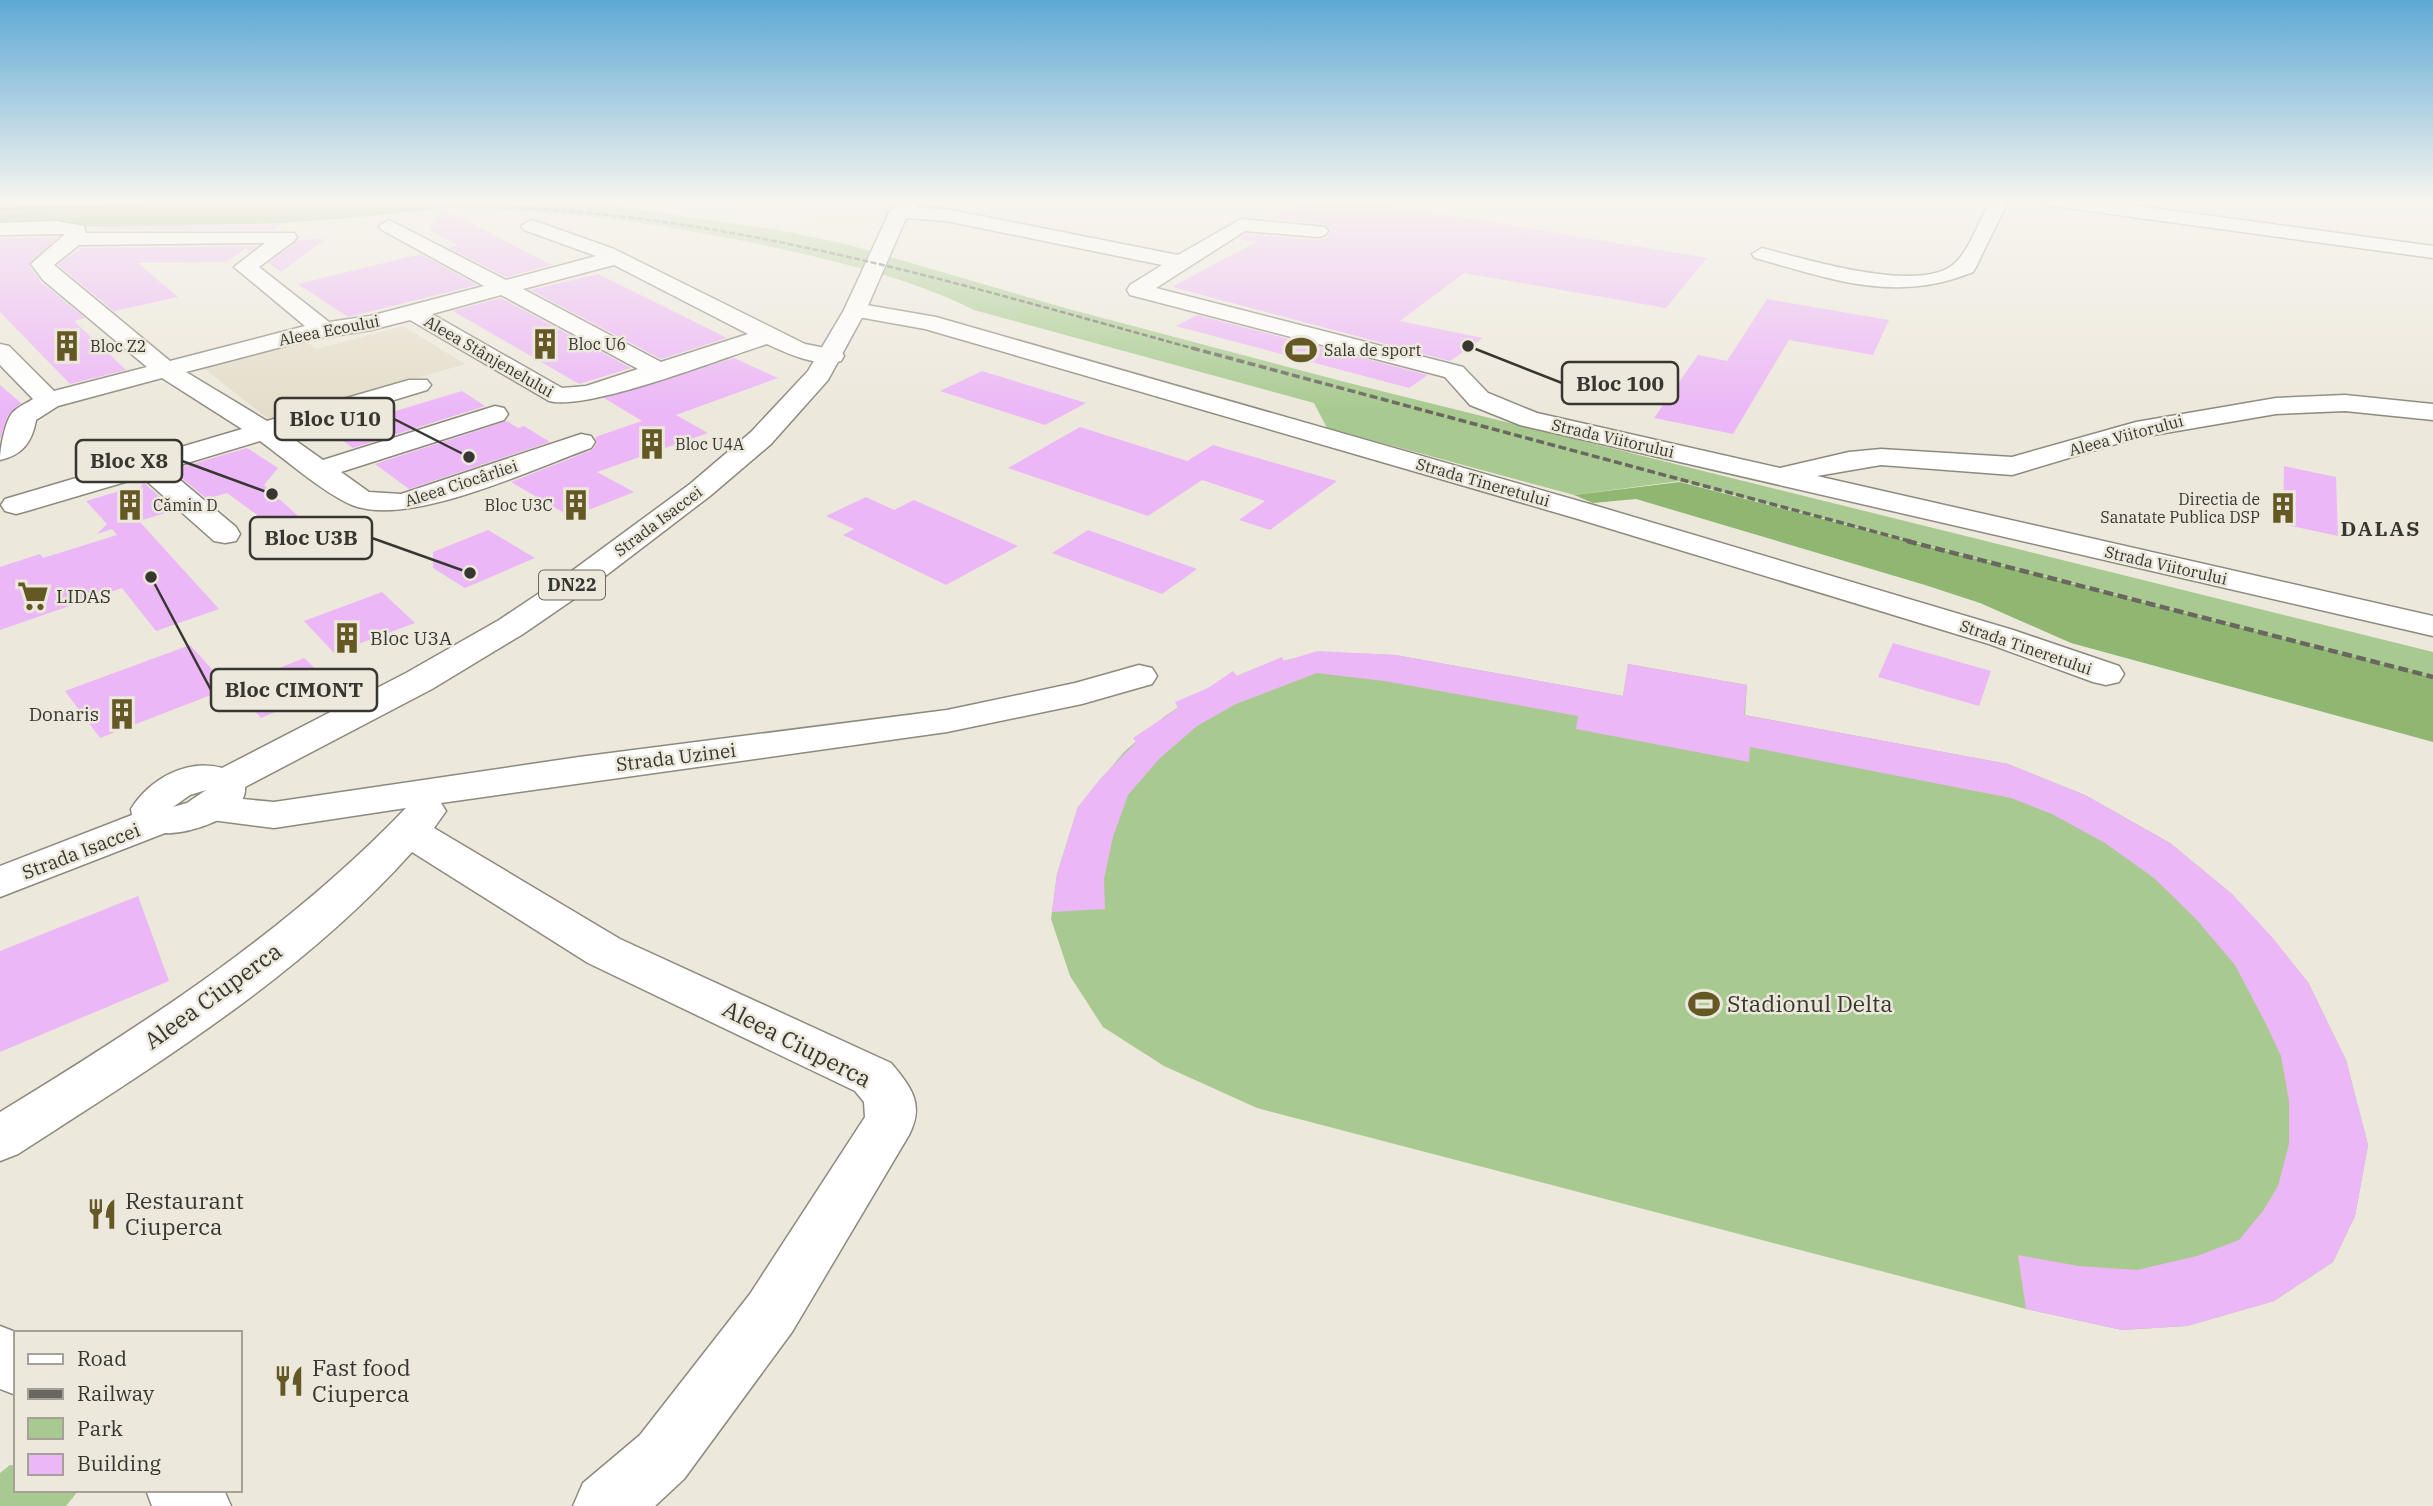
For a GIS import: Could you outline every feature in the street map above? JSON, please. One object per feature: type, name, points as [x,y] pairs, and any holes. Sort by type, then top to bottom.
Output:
[{"type":"street","name":"Aleea Ciocârliei","points":[[47,269],[59,283],[164,369],[264,431],[359,498],[371,502],[401,503],[422,499],[581,442]]},
{"type":"street","points":[[248,269],[324,330]]},
{"type":"street","points":[[473,269],[659,370],[769,335]]},
{"type":"street","name":"Aleea Ecoului","points":[[0,452],[11,448],[19,440],[23,417],[49,400],[324,330],[413,312],[573,269]]},
{"type":"street","points":[[637,269],[798,350],[832,356]]},
{"type":"street","name":"Strada Isaccei","points":[[218,795],[511,627],[576,583],[700,490],[761,438],[794,404],[832,356],[876,269]]},
{"type":"street","name":"Strada Viitorului","points":[[1170,269],[1138,290],[1454,372],[1479,398],[1517,415],[2433,626]]},
{"type":"street","points":[[1822,269],[1884,282],[1927,283],[1960,269]]},
{"type":"street","name":"Strada Tineretului","points":[[855,310],[928,322],[1555,503],[2001,637],[2106,674]]},
{"type":"street","name":"Aleea Stânjenelului","points":[[413,312],[550,395],[589,393],[659,370]]},
{"type":"street","points":[[3,358],[49,400]]},
{"type":"street","points":[[16,505],[418,385]]},
{"type":"street","name":"Aleea Viitorului","points":[[1781,477],[1849,460],[1881,457],[2012,466],[2028,464],[2081,444],[2177,420],[2261,408],[2333,402],[2433,412]]},
{"type":"street","points":[[320,470],[495,414]]},
{"type":"street","points":[[149,467],[225,534]]},
{"type":"street","name":"Strada Uzinei","points":[[158,810],[187,781],[210,777],[218,795],[274,815],[593,767],[947,721],[1082,694],[1139,676]]},
{"type":"street","name":"Aleea Ciuperca","points":[[0,1139],[212,1002],[263,964],[409,831],[443,791]]},
{"type":"street","name":"Strada Isaccei","points":[[0,859],[158,810]]},
{"type":"street","name":"Strada Isaccei","points":[[0,882],[158,810]]},
{"type":"street","name":"Aleea Ciuperca","points":[[409,831],[604,951],[873,1077],[889,1097],[891,1121],[771,1313],[662,1457],[606,1506]]},
{"type":"street","points":[[180,1492],[198,1506]]},
{"type":"shaded area","points":[[403,326],[465,364],[271,421],[201,366],[302,339],[317,349]]},
{"type":"green space","points":[[863,269],[933,269],[1065,308],[1345,382],[2433,652],[2433,677],[1680,481],[1574,495],[1327,428],[1314,403],[974,310],[932,291]]},
{"type":"green space","points":[[1680,482],[2433,677],[2433,742],[2071,643],[1980,603],[1636,499],[1593,503],[1574,495]]},
{"type":"green space","name":"Stadionul Delta","points":[[1350,653],[1395,655],[1623,696],[1628,664],[1747,685],[1745,715],[2008,764],[2085,795],[2170,843],[2232,894],[2308,982],[2346,1060],[2368,1145],[2355,1216],[2333,1262],[2274,1301],[2187,1326],[2122,1330],[2026,1309],[1257,1108],[1164,1066],[1103,1027],[1070,976],[1051,919],[1057,874],[1078,807],[1124,752],[1165,716],[1208,688],[1261,666],[1300,657]]},
{"type":"green space","points":[[10,1465],[14,1466],[14,1492],[77,1492],[66,1506],[0,1506],[0,1473]]},
{"type":"building","name":"Bloc Z2","points":[[0,269],[31,269],[41,282],[85,318],[74,321],[126,370],[70,384],[0,312]]},
{"type":"building","points":[[63,269],[145,269],[178,297],[114,311]]},
{"type":"building","points":[[358,269],[449,269],[477,285],[348,317],[298,284]]},
{"type":"building","points":[[491,269],[535,269],[506,277]]},
{"type":"building","points":[[1205,269],[1698,269],[1666,308],[1464,273],[1400,321],[1483,338],[1450,361],[1172,287]]},
{"type":"building","points":[[598,274],[727,338],[661,359],[530,290]]},
{"type":"building","name":"Bloc U6","points":[[501,298],[631,368],[579,384],[453,311]]},
{"type":"building","points":[[1767,299],[1889,320],[1873,355],[1789,340],[1733,434],[1654,418],[1698,355],[1727,361]]},
{"type":"building","name":"Sala de sport","points":[[1197,315],[1428,375],[1409,388],[1176,326]]},
{"type":"building","points":[[734,358],[778,378],[676,415],[708,433],[597,472],[634,492],[571,517],[511,482],[592,450],[597,443],[595,437],[642,421],[604,398]]},
{"type":"building","points":[[982,371],[1086,403],[1045,425],[940,391]]},
{"type":"building","points":[[0,385],[21,403],[8,415],[0,439]]},
{"type":"building","points":[[462,391],[485,406],[353,448],[329,431]]},
{"type":"building","points":[[507,421],[518,428],[524,426],[550,442],[409,489],[375,464]]},
{"type":"building","points":[[1080,427],[1187,461],[1213,445],[1337,481],[1270,530],[1239,520],[1265,501],[1202,480],[1148,516],[1008,468]]},
{"type":"building","points":[[247,448],[278,468],[264,485],[329,544],[317,558],[227,493],[207,499],[172,470]]},
{"type":"building","points":[[2284,466],[2336,477],[2338,536],[2283,524]]},
{"type":"building","points":[[144,483],[175,510],[139,521],[219,609],[156,631],[122,588],[0,630],[0,567],[40,554],[43,558],[117,535],[112,529],[97,534],[107,524],[86,501],[126,489],[133,495]]},
{"type":"building","points":[[866,497],[894,510],[914,500],[1018,546],[946,585],[843,535],[854,529],[826,516]]},
{"type":"building","points":[[488,530],[535,558],[465,588],[433,568],[433,552]]},
{"type":"building","points":[[1088,530],[1197,569],[1162,594],[1052,553]]},
{"type":"building","name":"Bloc U3A","points":[[382,592],[415,623],[334,653],[304,621]]},
{"type":"building","points":[[1893,643],[1991,671],[1979,706],[1878,677]]},
{"type":"building","name":"Donaris","points":[[190,645],[229,688],[100,738],[65,691]]},
{"type":"building","points":[[1318,651],[1395,655],[1623,696],[1628,664],[1747,685],[1744,715],[2008,764],[2085,795],[2170,843],[2232,894],[2272,937],[2308,982],[2346,1060],[2368,1145],[2355,1216],[2333,1262],[2274,1301],[2187,1326],[2122,1330],[2026,1309],[2018,1255],[2078,1266],[2137,1270],[2197,1256],[2239,1240],[2263,1211],[2278,1186],[2289,1144],[2289,1101],[2281,1056],[2265,1022],[2235,965],[2196,919],[2154,878],[2105,843],[2052,814],[2011,798],[1750,747],[1749,762],[1576,729],[1578,716],[1384,681],[1317,673],[1236,704],[1197,726],[1160,758],[1128,795],[1113,837],[1104,879],[1105,909],[1052,912],[1057,874],[1078,807],[1100,779],[1136,742],[1133,738],[1178,708],[1175,702],[1208,688],[1233,671],[1237,676],[1282,657],[1284,661]]},
{"type":"building","points":[[304,658],[335,687],[261,718],[232,687]]},
{"type":"building","points":[[138,896],[169,981],[0,1052],[0,951]]},
{"type":"railway","points":[[899,269],[1199,350]]},
{"type":"railway","points":[[1192,348],[1913,542]]},
{"type":"railway","points":[[1907,541],[2433,677]]},
{"type":"place","name":"Bloc U6","points":[[545,344]]},
{"type":"place","name":"Bloc Z2","points":[[67,346]]},
{"type":"place","name":"Bloc 100","points":[[1468,346]]},
{"type":"place","name":"Sala de sport","points":[[1301,350]]},
{"type":"place","name":"Bloc U4A","points":[[652,444]]},
{"type":"place","name":"Bloc U10","points":[[469,457]]},
{"type":"place","name":"Bloc X8","points":[[272,494]]},
{"type":"place","name":"Cămin D","points":[[130,505]]},
{"type":"place","name":"Bloc U3C","points":[[576,505]]},
{"type":"place","name":"Directia de Sanatate Publica DSP","points":[[2283,508]]},
{"type":"place","name":"Bloc U3B","points":[[470,573]]},
{"type":"place","name":"Bloc CIMONT","points":[[151,577]]},
{"type":"place","name":"LIDAS","points":[[33,596]]},
{"type":"place","name":"Bloc U3A","points":[[347,638]]},
{"type":"place","name":"Donaris","points":[[122,714]]},
{"type":"place","name":"Stadionul Delta","points":[[1704,1004]]},
{"type":"place","name":"Restaurant Ciuperca","points":[[102,1214]]},
{"type":"place","name":"Fast food Ciuperca","points":[[289,1381]]},
{"type":"district","name":"DALAS","points":[[2381,529]]}]
